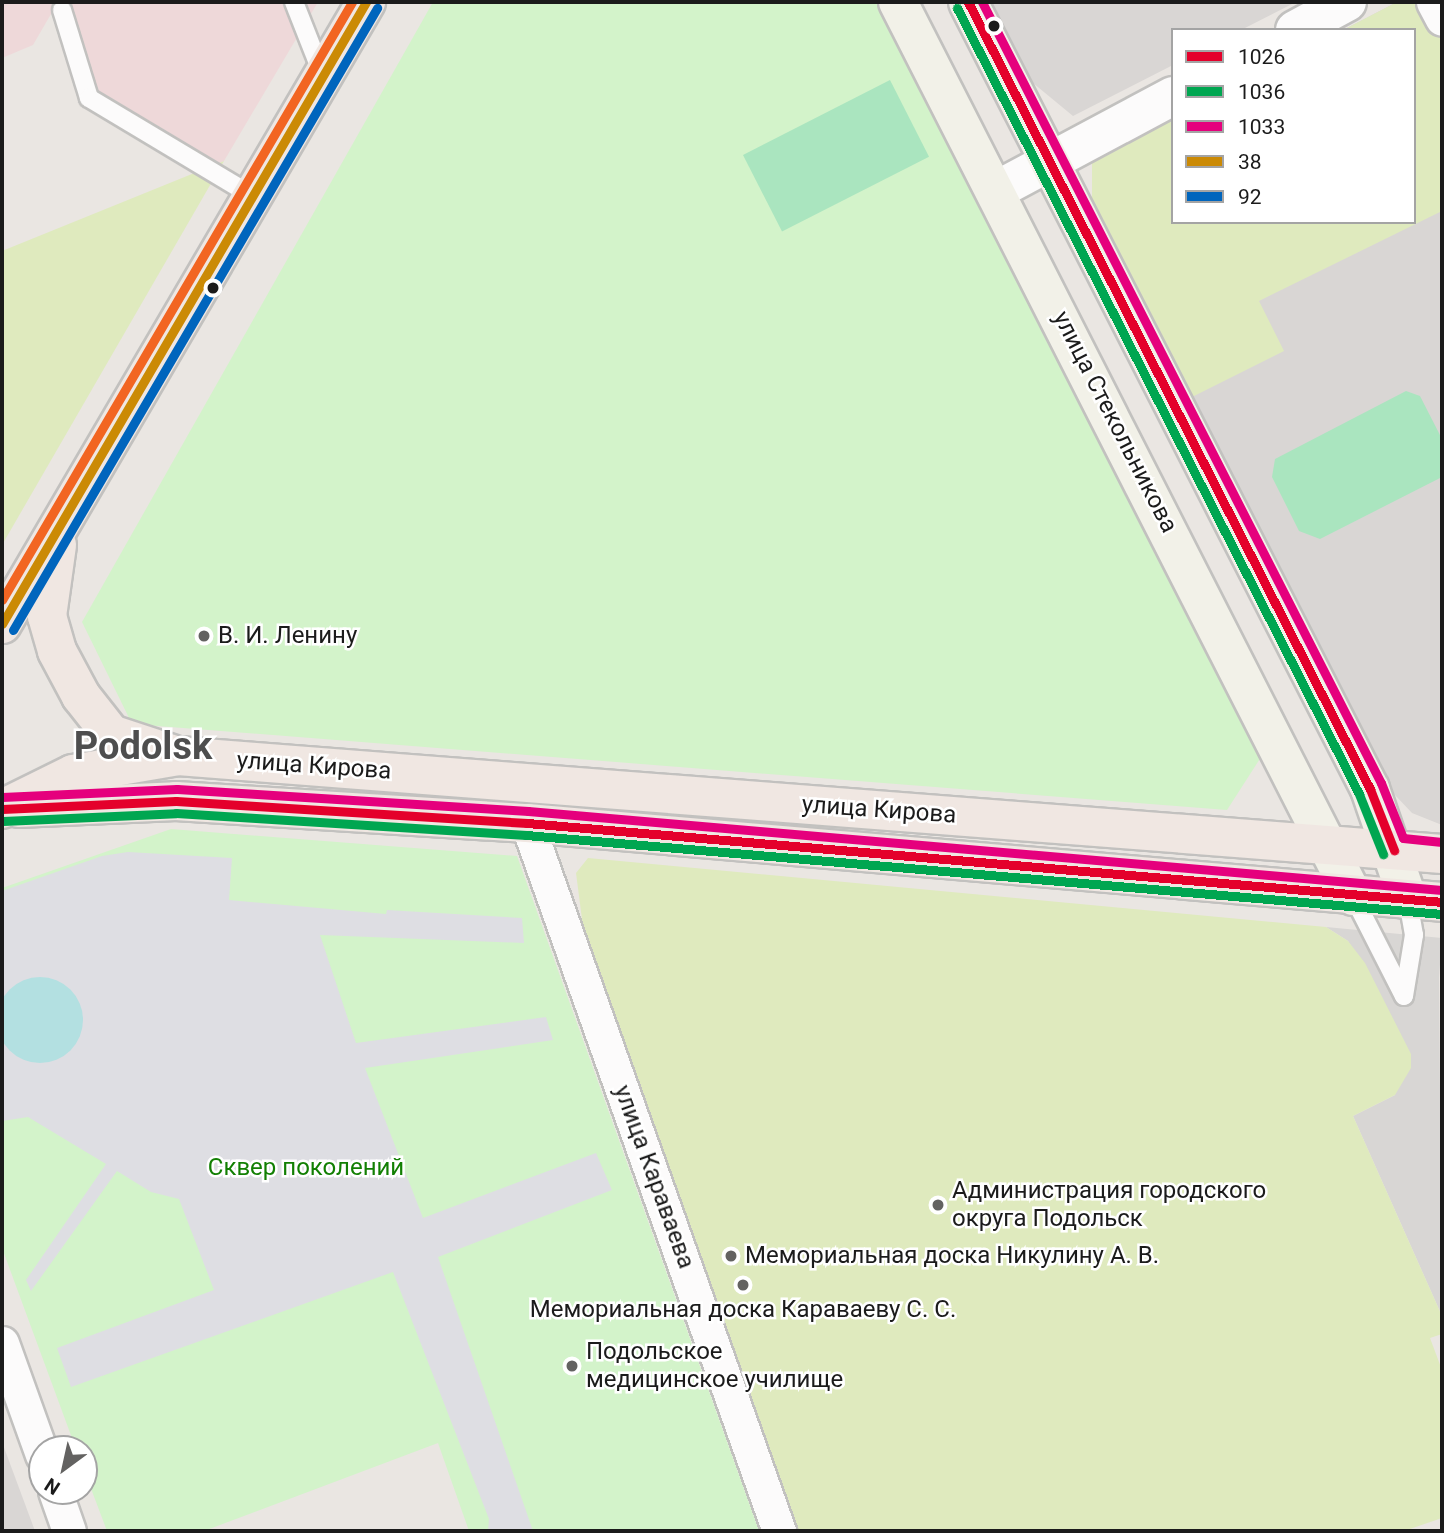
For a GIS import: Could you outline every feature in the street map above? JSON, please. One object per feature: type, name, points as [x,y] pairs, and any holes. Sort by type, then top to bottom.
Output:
[{"type":"main road","points":[[2,624],[366,2]]},
{"type":"main road","name":"улица Стекольникова","points":[[898,2],[997,190],[1353,896]]},
{"type":"main road","points":[[968,2],[1370,789],[1394,850],[1425,901]]},
{"type":"main road","points":[[60,528],[47,616],[57,652],[81,696],[111,734],[178,756]]},
{"type":"main road","name":"улица Кирова","points":[[3,809],[73,774],[178,756],[1442,854]]},
{"type":"main road","name":"улица Кирова","points":[[3,809],[176,801],[527,823],[1425,901]]},
{"type":"main road","points":[[1325,845],[1425,901]]},
{"type":"street","points":[[1299,28],[1347,2]]},
{"type":"street","points":[[1433,2],[1442,19]]},
{"type":"street","points":[[997,190],[1171,97]]},
{"type":"street","name":"улица Караваева","points":[[527,823],[779,1531]]},
{"type":"street","points":[[2,1343],[35,1435]]},
{"type":"street","points":[[60,1505],[69,1531]]},
{"type":"lane","points":[[294,2],[323,76]]},
{"type":"lane","points":[[62,10],[89,98],[253,196]]},
{"type":"lane","points":[[1353,896],[1404,996],[1414,935],[1425,901]]},
{"type":"shaded area","points":[[2,2],[58,2],[33,45],[2,58]]},
{"type":"shaded area","points":[[69,2],[318,2],[224,161],[194,174],[108,122]]},
{"type":"shaded area","points":[[991,2],[1296,2],[1245,28],[1171,28],[1171,66],[1073,116],[1033,83]]},
{"type":"shaded area","points":[[1397,2],[1442,2],[1442,825],[1412,813],[1394,794],[1092,205],[1171,222],[1171,224],[1416,224],[1416,28],[1347,28]]},
{"type":"shaded area","points":[[128,852],[232,858],[229,900],[386,914],[387,910],[522,918],[524,943],[320,935],[356,1043],[546,1017],[553,1040],[365,1068],[423,1218],[596,1153],[612,1190],[438,1257],[533,1531],[488,1531],[489,1519],[393,1272],[71,1387],[57,1348],[214,1290],[179,1199],[151,1192],[117,1171],[31,1291],[26,1280],[106,1164],[28,1117],[2,1121],[2,891],[102,856]]},
{"type":"shaded area","points":[[1326,927],[1442,938],[1439,977],[1442,1316],[1353,1116],[1395,1095],[1380,994],[1348,941]]},
{"type":"shaded area","points":[[2,1442],[35,1531],[2,1531]]},
{"type":"green space","points":[[433,2],[884,2],[1263,754],[1227,810],[132,724],[82,622]]},
{"type":"green space","points":[[1397,2],[1426,2],[1442,32],[1442,211],[1416,224],[1416,28],[1347,28]]},
{"type":"green space","points":[[890,80],[929,157],[782,232],[743,155]]},
{"type":"green space","points":[[1171,119],[1171,224],[1416,224],[1259,301],[1284,351],[1190,398],[1092,205],[1092,160]]},
{"type":"green space","points":[[224,161],[2,545],[2,251]]},
{"type":"green space","points":[[1406,391],[1420,396],[1442,439],[1442,477],[1320,539],[1299,531],[1272,477],[1275,459]]},
{"type":"green space","name":"Сквер поколений","points":[[171,829],[517,856],[759,1531],[469,1531],[438,1443],[204,1531],[107,1531],[97,1505],[98,1435],[71,1435],[2,1248],[2,888]]},
{"type":"green space","points":[[588,858],[1326,927],[1348,941],[1365,963],[1411,1054],[1411,1068],[1395,1095],[1353,1116],[1442,1316],[1442,1334],[1430,1338],[1442,1370],[1442,1518],[1404,1531],[796,1531],[586,950],[576,873]]},
{"type":"water","points":[[40,977],[64,984],[76,996],[82,1012],[82,1028],[76,1044],[56,1060],[40,1063],[24,1060],[4,1044],[0,1036],[0,1004],[16,984],[24,980]]},
{"type":"transit line","points":[[2,600],[352,2]]},
{"type":"transit line","name":"38","points":[[2,624],[366,2]]},
{"type":"transit line","name":"1026","points":[[968,2],[1370,789],[1394,850]]},
{"type":"transit line","name":"1033","points":[[982,2],[1381,783],[1403,838],[1442,842]]},
{"type":"transit line","name":"92","points":[[13,630],[377,8]]},
{"type":"transit line","name":"1036","points":[[957,8],[1359,794],[1383,854]]},
{"type":"transit line","name":"1033","points":[[2,797],[177,789],[528,811],[1442,890]]},
{"type":"transit line","name":"1026","points":[[2,809],[176,801],[527,823],[1442,902]]},
{"type":"transit line","name":"1036","points":[[3,821],[176,813],[526,835],[1441,914]]},
{"type":"place","name":"В. И. Ленину","points":[[204,636]]},
{"type":"place","name":"Администрация городского округа Подольск","points":[[938,1205]]},
{"type":"place","name":"Мемориальная доска Никулину А. В.","points":[[731,1256]]},
{"type":"place","name":"Мемориальная доска Караваеву С. С.","points":[[743,1285]]},
{"type":"place","name":"Подольское медицинское училище","points":[[572,1366]]},
{"type":"district","name":"Podolsk","points":[[143,747]]}]
